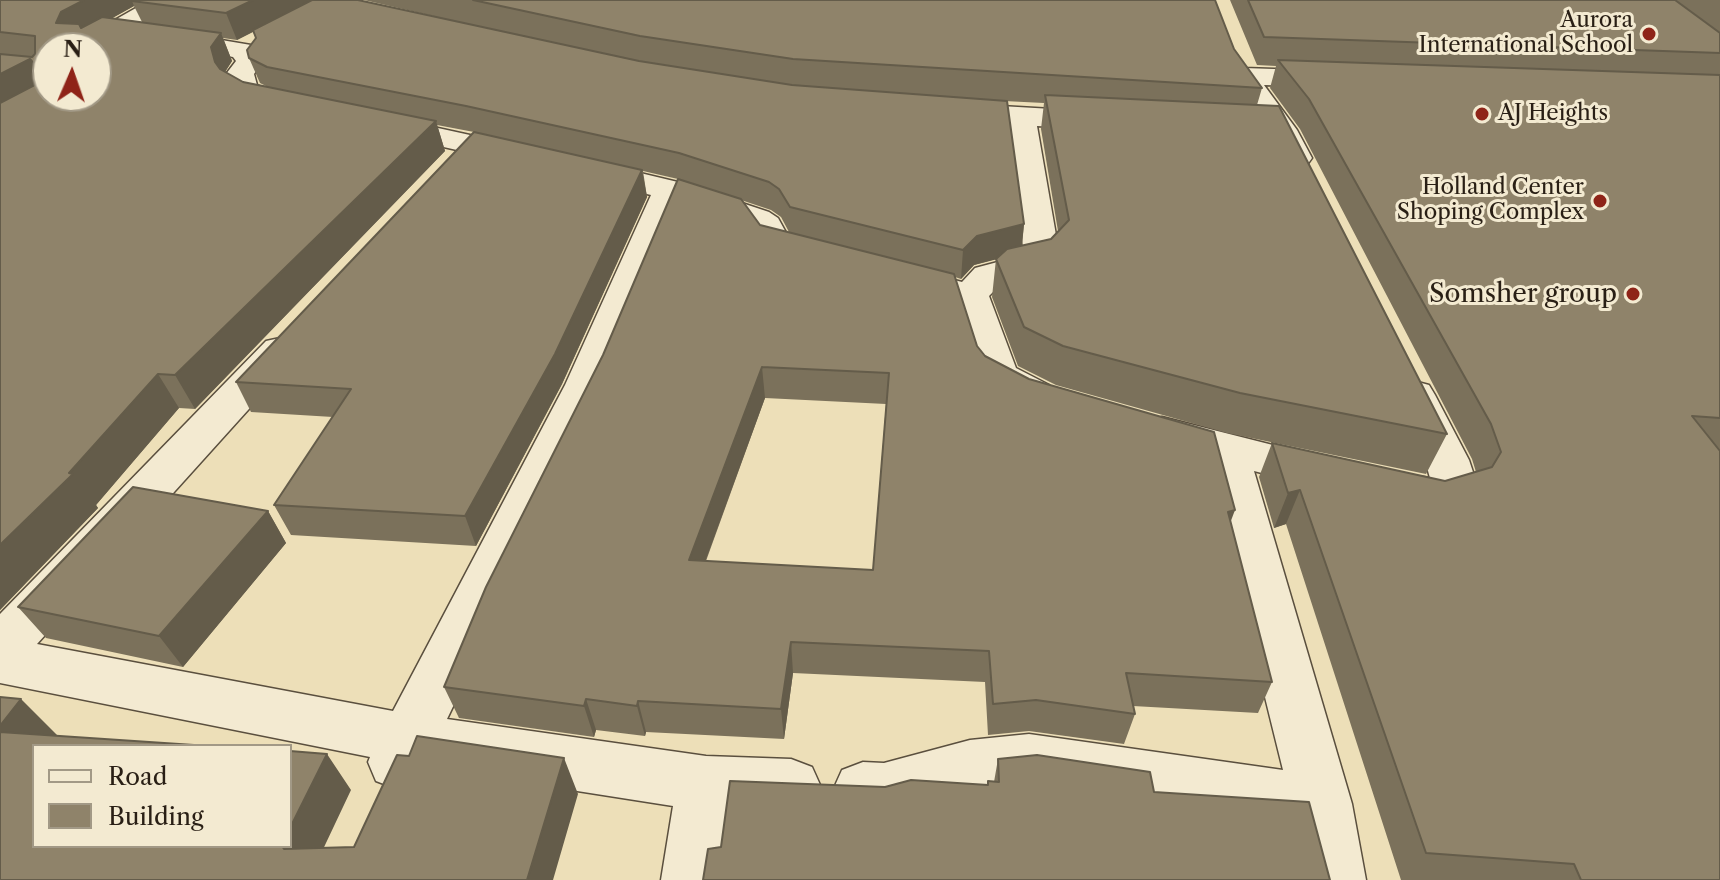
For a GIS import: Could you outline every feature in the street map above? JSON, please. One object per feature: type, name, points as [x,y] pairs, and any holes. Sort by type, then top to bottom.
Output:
[{"type":"street","points":[[112,33],[167,0]]},
{"type":"street","points":[[112,41],[255,44],[250,61],[240,74],[244,89],[267,102],[473,144],[670,190],[757,219],[766,225],[775,245],[970,295]]},
{"type":"street","points":[[1309,185],[1266,129],[1239,63],[1371,80]]},
{"type":"street","points":[[926,110],[1128,122]]},
{"type":"street","points":[[970,295],[988,276],[1032,266],[1042,258],[1021,116]]},
{"type":"street","points":[[441,178],[473,144]]},
{"type":"street","points":[[376,809],[586,385],[670,190]]},
{"type":"street","points":[[970,295],[998,376],[1040,398],[1069,406]]},
{"type":"street","points":[[0,649],[301,328]]},
{"type":"street","points":[[1126,422],[1226,451],[1427,496],[1455,487],[1447,460],[1398,363]]},
{"type":"street","points":[[1226,451],[1322,804],[1334,880]]},
{"type":"street","points":[[0,660],[408,739],[706,784],[884,791],[970,767],[1029,761],[1322,804]]},
{"type":"street","points":[[693,880],[706,784]]},
{"type":"building","points":[[0,0],[84,0],[61,12],[56,23],[79,24],[81,28],[102,17],[221,33],[211,47],[215,62],[220,69],[243,82],[436,121],[175,375],[158,374],[69,473],[73,474],[0,545],[0,103],[32,86],[32,112],[112,112],[112,32],[32,32],[32,36],[0,32]]},
{"type":"building","points":[[133,0],[253,0],[226,13]]},
{"type":"building","points":[[312,0],[358,0],[639,61],[792,85],[1007,101],[1024,224],[977,236],[963,250],[790,207],[779,189],[769,182],[679,153],[466,106],[267,67],[249,58],[247,50],[256,38],[253,30]]},
{"type":"building","points":[[473,0],[1215,0],[1234,49],[1262,88],[793,59],[640,36]]},
{"type":"building","points":[[1248,0],[1675,0],[1720,33],[1720,53],[1264,37]]},
{"type":"building","points":[[0,54],[32,57],[32,61],[30,59],[0,74]]},
{"type":"building","points":[[1278,60],[1720,75],[1720,418],[1692,416],[1720,451],[1720,880],[1581,880],[1574,864],[1426,853],[1300,490],[1288,493],[1272,443],[1445,481],[1492,467],[1501,452],[1491,424],[1309,99]]},
{"type":"building","points":[[1045,95],[1279,106],[1447,434],[1240,393],[1063,346],[1024,327],[996,259],[1007,249],[1051,239],[1069,220]]},
{"type":"building","points":[[474,132],[642,170],[555,354],[465,516],[274,505],[351,389],[236,382]]},
{"type":"building","points":[[678,179],[741,199],[760,225],[954,274],[977,346],[985,356],[1029,379],[1214,432],[1235,510],[1228,512],[1272,682],[1126,673],[1135,714],[1036,700],[993,704],[989,651],[791,642],[781,709],[638,701],[637,706],[586,699],[584,706],[444,687],[486,587],[603,355]],"holes":[[[762,367],[889,373],[873,570],[689,560]]]},
{"type":"building","points":[[133,487],[268,511],[159,636],[18,607]]},
{"type":"building","points":[[0,697],[21,699],[0,726]]},
{"type":"building","points":[[0,732],[179,744],[32,744],[32,848],[354,847],[397,755],[409,756],[417,736],[564,758],[527,880],[0,880]]},
{"type":"building","points":[[292,751],[327,754],[292,824]]},
{"type":"building","points":[[1037,755],[1150,772],[1154,792],[1309,802],[1330,880],[703,880],[708,849],[721,847],[730,781],[885,787],[911,780],[988,785],[988,781],[999,782],[998,759]]},
{"type":"place","name":"Aurora International School","points":[[1649,34]]},
{"type":"place","name":"AJ Heights","points":[[1482,114]]},
{"type":"place","name":"Holland Center Shoping Complex","points":[[1600,201]]},
{"type":"place","name":"Somsher group","points":[[1633,294]]}]
